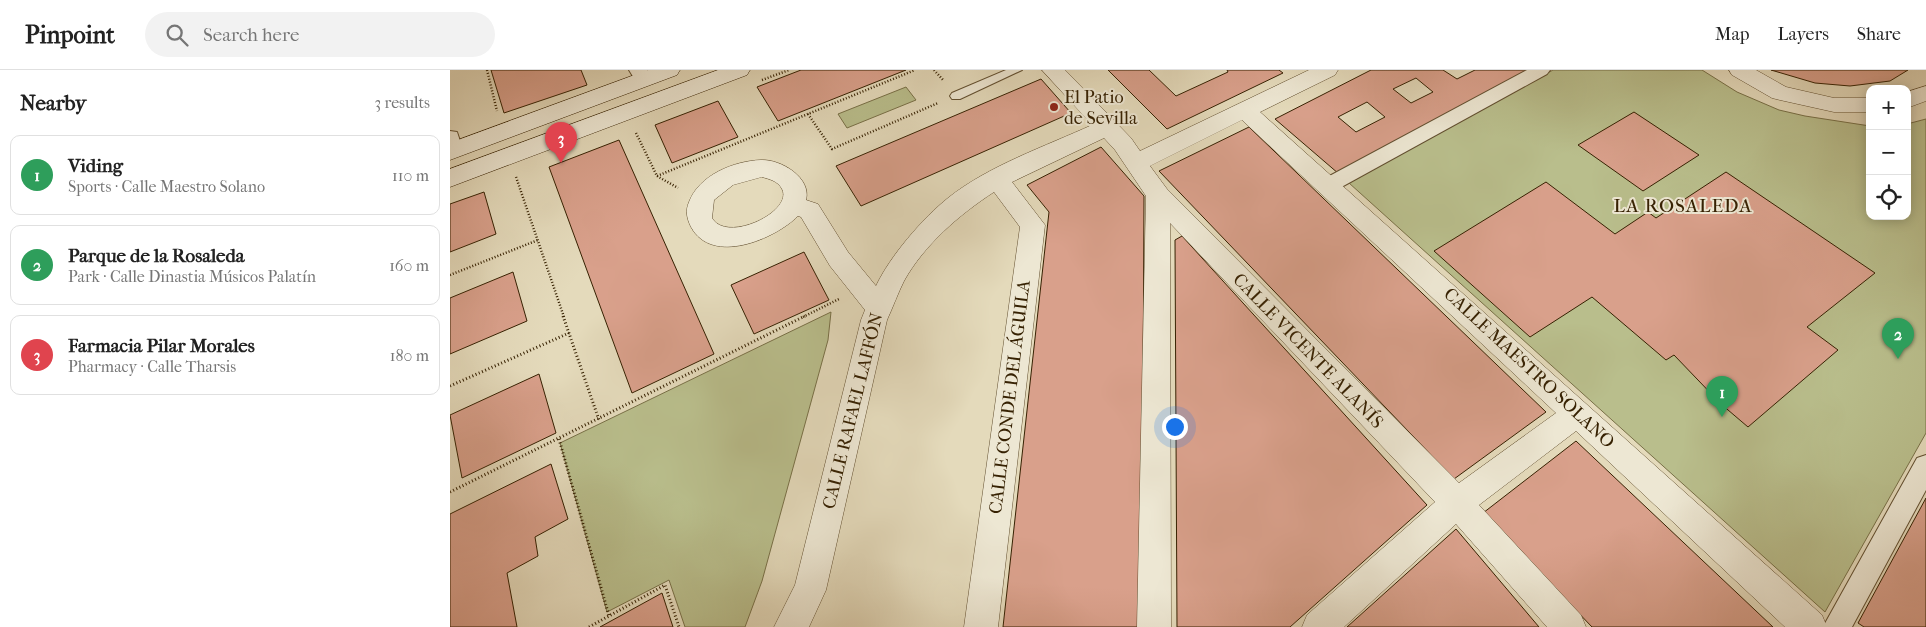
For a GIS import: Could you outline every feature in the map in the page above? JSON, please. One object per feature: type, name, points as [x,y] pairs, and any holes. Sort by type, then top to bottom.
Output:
[{"type":"street","points":[[451,146],[511,128],[640,75],[669,70]]},
{"type":"street","points":[[450,178],[739,70]]},
{"type":"street","name":"CALLE VICENTE ALANÍS","points":[[1053,70],[1123,144],[1158,195],[1457,503],[1569,627]]},
{"type":"street","points":[[1329,185],[1541,70]]},
{"type":"street","points":[[1740,70],[1780,93],[1834,105],[1866,106]]},
{"type":"street","points":[[1136,163],[1246,111],[1318,72]]},
{"type":"street","points":[[1911,99],[1926,93]]},
{"type":"street","name":"CALLE MAESTRO SOLANO","points":[[1246,111],[1810,627]]},
{"type":"street","name":"CALLE RAFAEL LAFFÓN","points":[[791,627],[810,590],[844,441],[870,298],[894,275],[937,222],[957,204],[997,179],[1106,126]]},
{"type":"street","name":"CALLE CONDE DEL ÁGUILA","points":[[981,627],[1033,224],[997,179]]},
{"type":"street","points":[[1154,627],[1158,195]]},
{"type":"street","points":[[792,206],[809,210],[838,259],[870,298]]},
{"type":"street","points":[[1320,627],[1457,503],[1578,413]]},
{"type":"street","points":[[1836,627],[1926,466]]},
{"type":"lane","points":[[956,96],[1016,70]]},
{"type":"path","points":[[487,70],[500,123],[508,120],[511,128]]},
{"type":"path","points":[[634,129],[657,176],[915,70]]},
{"type":"path","points":[[808,114],[832,148],[956,96]]},
{"type":"path","points":[[515,174],[599,420]]},
{"type":"path","points":[[450,275],[538,240]]},
{"type":"path","points":[[450,492],[599,420],[870,298]]},
{"type":"path","points":[[450,386],[569,332]]},
{"type":"path","points":[[559,439],[609,616]]},
{"type":"path","points":[[590,627],[665,585],[679,627]]},
{"type":"green space","points":[[1553,70],[1702,70],[1737,92],[1779,110],[1866,125],[1866,220],[1911,220],[1911,123],[1926,119],[1926,433],[1825,612],[1349,183]]},
{"type":"green space","points":[[906,87],[916,100],[847,128],[838,114]]},
{"type":"green space","points":[[831,312],[828,340],[762,581],[745,627],[685,627],[669,580],[607,612],[560,443]]},
{"type":"building","points":[[491,70],[581,70],[587,85],[504,113]]},
{"type":"building","points":[[801,70],[906,70],[778,121],[757,87]]},
{"type":"building","points":[[1108,70],[1149,70],[1176,96],[1228,72],[1227,70],[1279,70],[1283,73],[1167,129]]},
{"type":"building","points":[[1371,70],[1443,70],[1457,79],[1475,70],[1528,70],[1339,174],[1275,119]],"holes":[[[1416,78],[1433,92],[1411,103],[1393,89]],[[1367,102],[1385,117],[1356,132],[1338,117]]]},
{"type":"building","points":[[1771,70],[1908,70],[1890,81],[1850,86],[1815,83]]},
{"type":"building","points":[[1041,79],[1071,113],[861,206],[836,166]]},
{"type":"building","points":[[718,101],[738,137],[672,163],[655,125]]},
{"type":"building","points":[[1634,112],[1699,155],[1643,191],[1578,145]]},
{"type":"building","points":[[1249,127],[1546,412],[1454,479],[1159,171]]},
{"type":"building","points":[[619,140],[714,354],[632,393],[549,167]]},
{"type":"building","points":[[1101,147],[1144,196],[1142,627],[1003,627],[1049,212],[1027,185]]},
{"type":"building","points":[[1726,172],[1875,273],[1807,327],[1838,350],[1748,427],[1721,404],[1674,355],[1666,360],[1592,297],[1530,337],[1434,251],[1546,182],[1615,234],[1648,212],[1656,218]]},
{"type":"building","points":[[484,192],[496,234],[450,252],[450,204]]},
{"type":"building","points":[[1182,236],[1427,505],[1290,627],[1177,627],[1175,240]]},
{"type":"building","points":[[804,252],[829,300],[754,334],[731,285]]},
{"type":"building","points":[[513,272],[527,321],[450,354],[450,298]]},
{"type":"building","points":[[539,374],[556,433],[462,478],[450,415]]},
{"type":"building","points":[[1576,441],[1773,627],[1592,627],[1483,513]]},
{"type":"building","points":[[551,464],[568,519],[535,537],[538,556],[507,573],[517,627],[450,627],[450,514]]},
{"type":"building","points":[[1926,498],[1926,627],[1864,627],[1858,623]]},
{"type":"building","points":[[1456,529],[1539,627],[1347,627]]},
{"type":"building","points":[[662,593],[673,627],[600,627]]},
{"type":"place","name":"El Patio de Sevilla","points":[[1054,107]]},
{"type":"place","name":"Farmacia Pilar Morales","points":[[561,163]]},
{"type":"place","name":"Parque de la Rosaleda","points":[[1898,359]]},
{"type":"place","name":"Viding","points":[[1722,417]]},
{"type":"district","name":"LA ROSALEDA","points":[[1683,206]]}]
